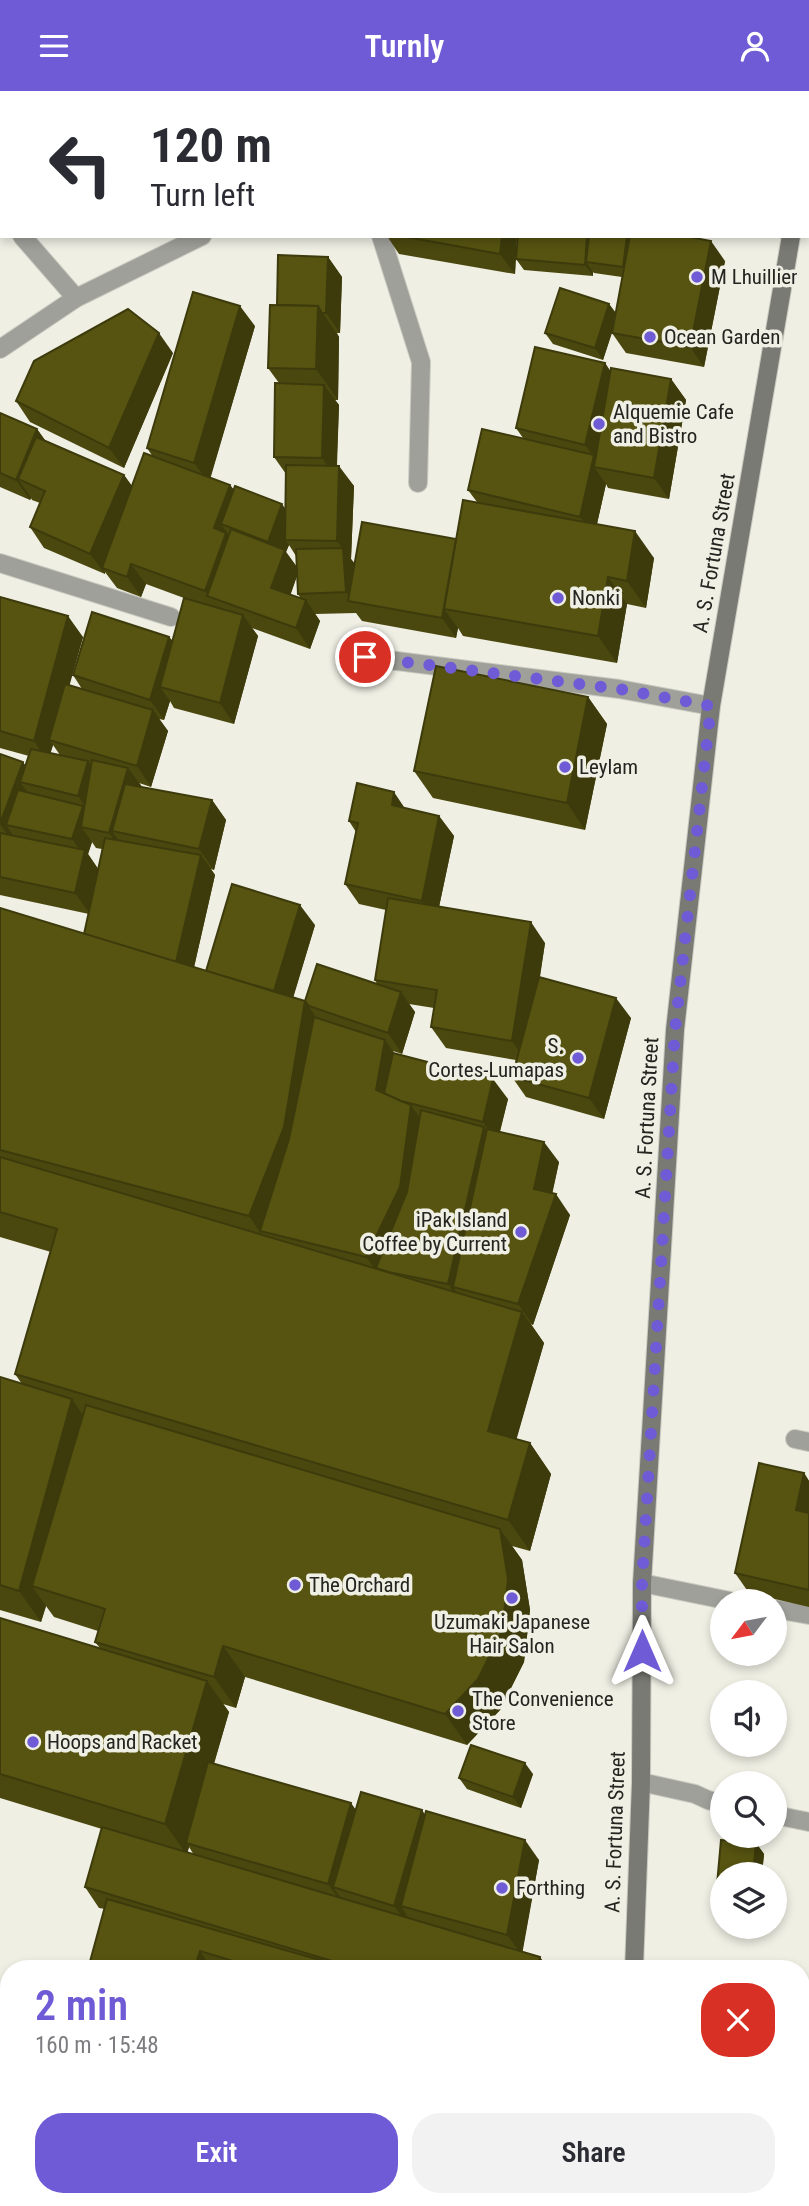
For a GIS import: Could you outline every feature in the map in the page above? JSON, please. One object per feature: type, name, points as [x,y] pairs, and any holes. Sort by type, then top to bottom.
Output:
[{"type":"main road","name":"A. S. Fortuna Street","points":[[634,1960],[642,1583],[675,1030],[711,706],[786,238]]},
{"type":"street","points":[[24,238],[76,298]]},
{"type":"street","points":[[0,349],[76,298],[198,238]]},
{"type":"street","points":[[382,238],[421,362],[418,483]]},
{"type":"street","points":[[0,563],[171,617]]},
{"type":"street","points":[[365,657],[619,689],[711,706]]},
{"type":"street","points":[[642,1583],[710,1597]]},
{"type":"street","points":[[788,1611],[809,1615]]},
{"type":"street","points":[[640,1782],[695,1794],[710,1801]]},
{"type":"street","points":[[787,1817],[809,1822]]},
{"type":"building","points":[[412,238],[502,238],[500,254]]},
{"type":"building","points":[[518,238],[587,238],[585,265],[516,259]]},
{"type":"building","points":[[589,238],[627,238],[623,267],[586,262]]},
{"type":"building","points":[[630,238],[695,238],[711,241],[690,347],[612,333]]},
{"type":"building","points":[[278,255],[328,257],[326,313],[322,313],[318,306],[277,305]]},
{"type":"building","points":[[560,288],[609,304],[595,348],[545,333]]},
{"type":"building","points":[[193,292],[240,306],[194,463],[147,448]]},
{"type":"building","points":[[270,305],[318,306],[316,369],[268,368]]},
{"type":"building","points":[[128,309],[159,333],[109,448],[16,401],[34,361]]},
{"type":"building","points":[[535,347],[605,363],[585,445],[516,428]]},
{"type":"building","points":[[611,368],[671,379],[654,478],[594,467]]},
{"type":"building","points":[[275,383],[324,385],[322,458],[274,457]]},
{"type":"building","points":[[0,413],[37,429],[16,480],[0,473]]},
{"type":"building","points":[[482,429],[594,455],[580,517],[468,490]]},
{"type":"building","points":[[36,437],[124,475],[90,554],[30,527],[45,491],[18,479]]},
{"type":"building","points":[[144,453],[230,485],[214,528],[226,533],[205,591],[131,564],[127,577],[102,568]]},
{"type":"building","points":[[286,465],[339,466],[337,541],[285,540]]},
{"type":"building","points":[[235,486],[282,504],[268,542],[221,524]]},
{"type":"building","name":"Nonki","points":[[463,500],[635,531],[627,581],[608,577],[598,636],[444,609]]},
{"type":"building","points":[[362,522],[456,539],[442,618],[348,601]]},
{"type":"building","points":[[231,529],[285,550],[271,588],[306,600],[296,628],[207,596]]},
{"type":"building","points":[[343,548],[346,592],[298,594],[296,549]]},
{"type":"building","points":[[0,597],[68,616],[34,741],[0,731]]},
{"type":"building","points":[[184,598],[243,615],[220,703],[160,687]]},
{"type":"building","points":[[92,612],[169,637],[150,700],[73,675]]},
{"type":"building","points":[[436,666],[588,697],[567,803],[414,771]]},
{"type":"building","points":[[65,684],[153,710],[137,766],[49,740]]},
{"type":"building","points":[[31,749],[88,761],[78,796],[20,782]]},
{"type":"building","points":[[0,754],[23,762],[0,824]]},
{"type":"building","points":[[92,760],[128,768],[109,833],[81,827]]},
{"type":"building","points":[[357,783],[394,792],[392,805],[439,816],[422,901],[345,884],[358,823],[349,821]]},
{"type":"building","points":[[125,784],[212,800],[199,849],[112,831]]},
{"type":"building","points":[[18,790],[83,806],[72,839],[6,825]]},
{"type":"building","points":[[0,833],[85,850],[75,893],[0,877]]},
{"type":"building","points":[[105,838],[201,855],[176,962],[84,934]]},
{"type":"building","points":[[232,884],[300,905],[274,991],[206,971]]},
{"type":"building","points":[[388,898],[531,922],[512,1041],[431,1027],[437,990],[375,980]]},
{"type":"building","points":[[0,908],[305,1001],[284,1127],[249,1216],[0,1150]]},
{"type":"building","points":[[317,964],[401,992],[388,1033],[309,1006],[305,1001]]},
{"type":"building","name":"S. Cortes-Lumapas","points":[[539,977],[616,998],[589,1098],[512,1077]]},
{"type":"building","points":[[314,1017],[385,1040],[376,1090],[411,1105],[400,1187],[366,1257],[260,1231],[289,1139]]},
{"type":"building","points":[[393,1053],[493,1079],[483,1122],[401,1101],[384,1093]]},
{"type":"building","points":[[421,1110],[484,1127],[448,1284],[376,1268],[407,1192]]},
{"type":"building","points":[[487,1129],[544,1142],[534,1189],[556,1194],[518,1304],[453,1287]]},
{"type":"building","points":[[0,1157],[522,1312],[488,1431],[530,1443],[508,1520],[15,1374],[57,1229],[0,1212]]},
{"type":"building","points":[[0,1377],[72,1399],[19,1591],[0,1585]]},
{"type":"building","name":"The Orchard","points":[[86,1405],[500,1529],[508,1579],[502,1631],[478,1679],[445,1714],[223,1646],[214,1677],[95,1642],[105,1609],[32,1586]]},
{"type":"building","points":[[759,1463],[804,1473],[796,1510],[809,1513],[809,1590],[735,1573]]},
{"type":"building","points":[[0,1618],[207,1681],[165,1824],[0,1774]]},
{"type":"building","points":[[471,1745],[525,1763],[513,1797],[459,1778]]},
{"type":"building","points":[[208,1762],[351,1803],[328,1884],[186,1843]]},
{"type":"building","points":[[361,1792],[422,1810],[394,1906],[333,1887]]},
{"type":"building","points":[[426,1811],[525,1840],[507,1935],[401,1906]]},
{"type":"building","points":[[102,1827],[540,1957],[539,1960],[329,1960],[85,1887]]},
{"type":"building","points":[[720,1848],[756,1848],[754,1862],[719,1862]]},
{"type":"building","points":[[107,1899],[320,1960],[230,1960],[200,1951],[197,1960],[90,1960]]},
{"type":"place","name":"M Lhuillier","points":[[697,277]]},
{"type":"place","name":"Ocean Garden","points":[[650,337]]},
{"type":"place","name":"Alquemie Cafe and Bistro","points":[[599,424]]},
{"type":"place","name":"Nonki","points":[[558,598]]},
{"type":"place","name":"Leylam","points":[[565,767]]},
{"type":"place","name":"S. Cortes-Lumapas","points":[[578,1058]]},
{"type":"place","name":"iPak Island Coffee by Current","points":[[521,1232]]},
{"type":"place","name":"The Orchard","points":[[295,1585]]},
{"type":"place","name":"Uzumaki Japanese Hair Salon","points":[[512,1598]]},
{"type":"place","name":"The Convenience Store","points":[[458,1711]]},
{"type":"place","name":"Hoops and Racket","points":[[33,1742]]},
{"type":"place","name":"Forthing","points":[[502,1888]]},
{"type":"route","points":[[365,657],[619,689],[711,706],[675,1030],[642,1583],[642,1651]]}]
